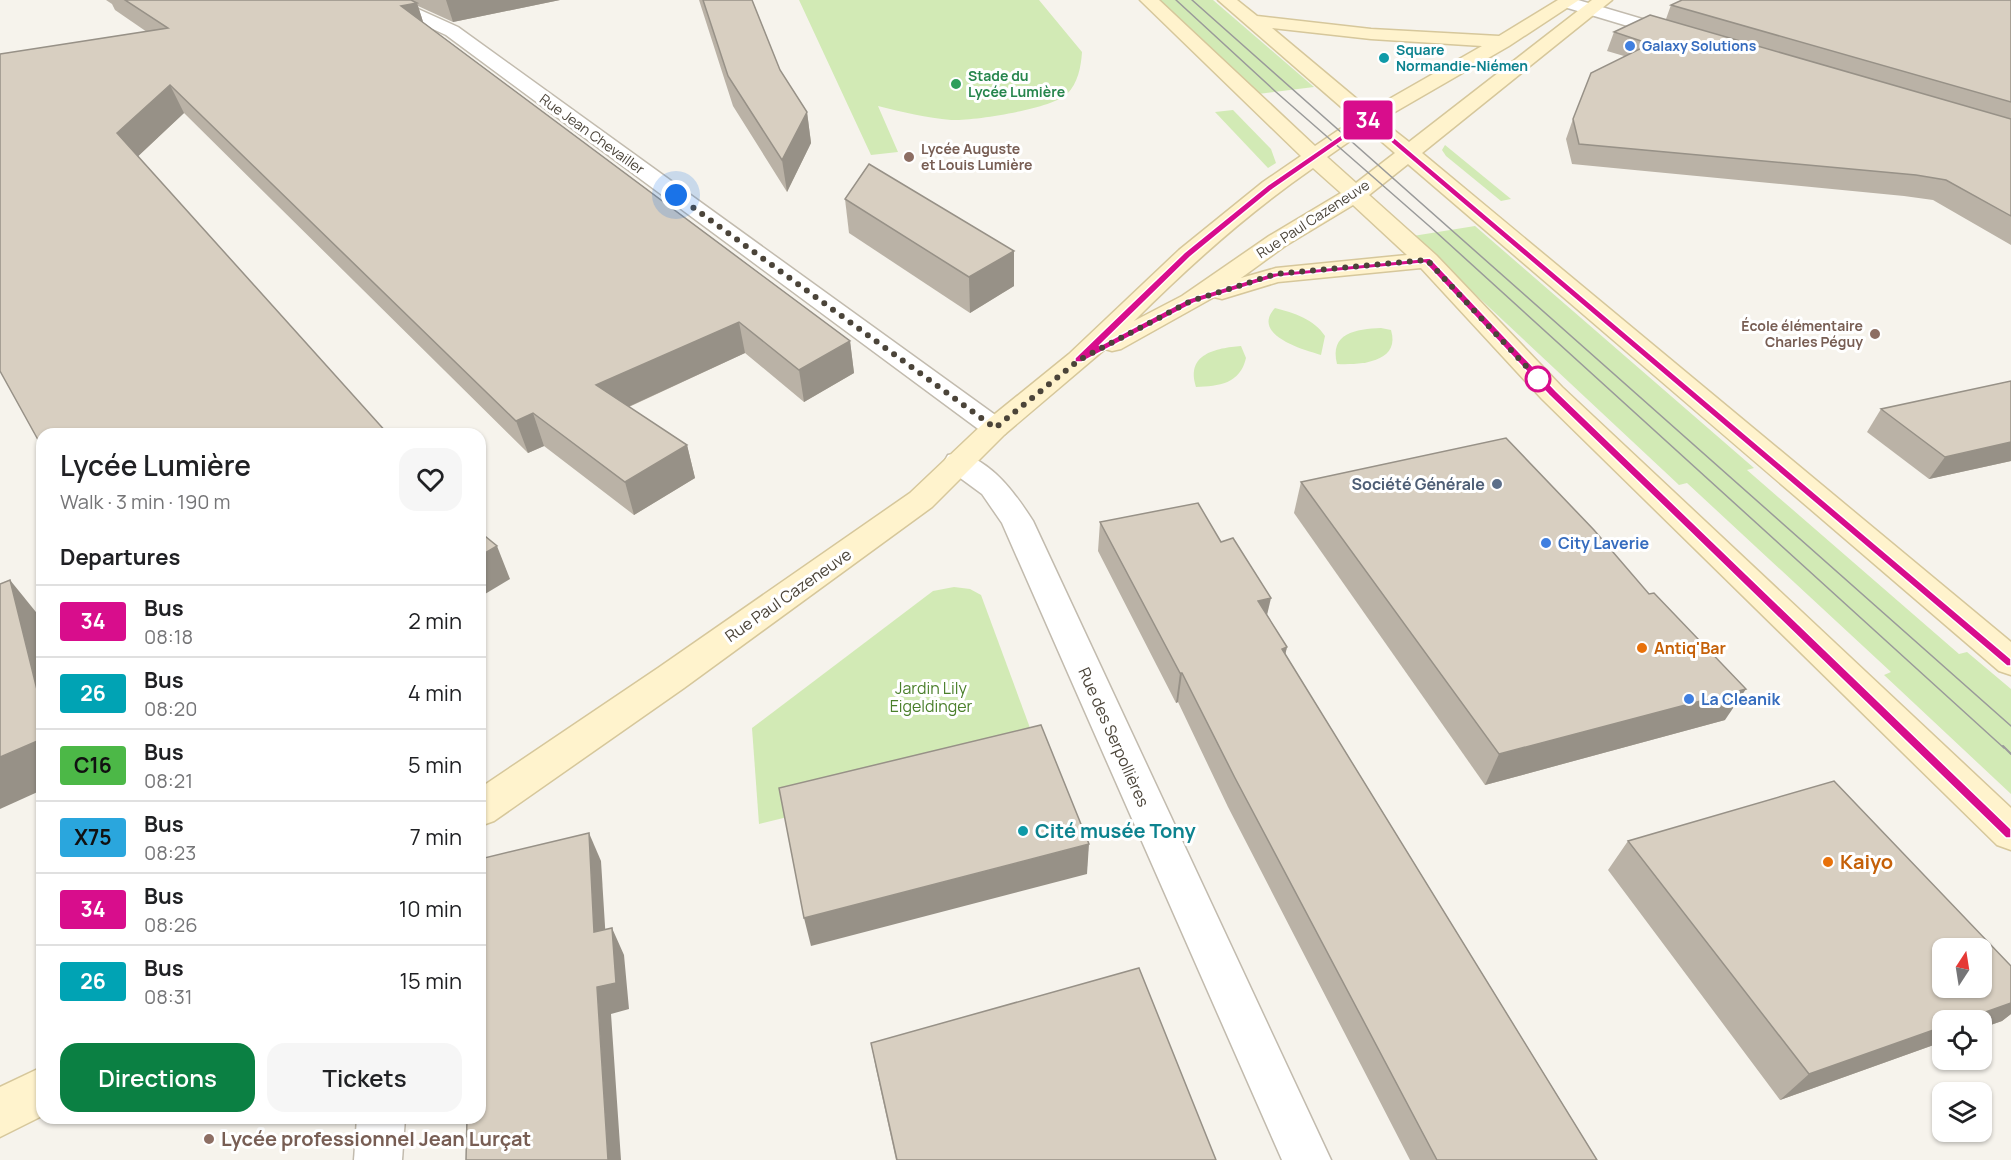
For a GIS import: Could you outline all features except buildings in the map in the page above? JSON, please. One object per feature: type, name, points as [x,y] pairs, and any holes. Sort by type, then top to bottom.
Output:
[{"type":"street","name":"Rue Jean Chevailler","points":[[384,0],[452,31],[995,428]]},
{"type":"street","points":[[1149,0],[1315,158],[1427,260],[1552,393],[2011,833]]},
{"type":"street","points":[[1227,0],[2011,662]]},
{"type":"street","name":"Rue Paul Cazeneuve","points":[[486,805],[671,678],[921,500],[995,428],[1079,360],[1187,255],[1270,187],[1315,158],[1368,119],[1503,42],[1568,1]]},
{"type":"street","points":[[1568,1],[1596,4],[1690,39]]},
{"type":"street","name":"Rue Paul Cazeneuve","points":[[1079,360],[1191,301],[1277,241],[1356,194],[1596,4]]},
{"type":"street","points":[[1252,21],[1371,34],[1503,42]]},
{"type":"street","name":"Rue Paul Cazeneuve","points":[[1191,301],[1276,274],[1427,260]]},
{"type":"street","name":"Rue des Serpollières","points":[[959,462],[993,487],[1017,521],[1307,1160]]},
{"type":"street","points":[[0,1113],[36,1094]]},
{"type":"street","points":[[378,1160],[381,1124]]},
{"type":"green space","name":"Stade du Lycée Lumière","points":[[799,0],[1039,0],[1082,52],[1080,69],[1067,94],[1046,105],[1011,113],[951,120],[878,106],[898,152],[871,155]]},
{"type":"green space","points":[[1157,0],[1213,0],[1314,87],[1258,94]]},
{"type":"green space","points":[[1233,110],[1271,149],[1276,163],[1268,168],[1215,112]]},
{"type":"green space","points":[[1445,145],[1511,199],[1501,201],[1446,156],[1442,150]]},
{"type":"green space","points":[[1475,226],[1754,468],[1747,470],[1959,654],[1967,652],[2011,689],[2011,794],[1884,675],[1891,672],[1687,483],[1679,485],[1413,236]]},
{"type":"green space","points":[[1275,308],[1303,318],[1320,330],[1325,336],[1321,355],[1292,345],[1274,333],[1269,326],[1269,318]]},
{"type":"green space","points":[[1381,328],[1391,330],[1390,349],[1384,356],[1356,364],[1337,364],[1337,345],[1341,339],[1354,332]]},
{"type":"green space","points":[[1241,346],[1246,358],[1243,367],[1234,378],[1213,386],[1196,387],[1195,367],[1199,360],[1213,351]]},
{"type":"green space","name":"Jardin Lily Eigeldinger","points":[[954,587],[970,589],[981,595],[1040,755],[759,824],[752,728],[933,591]]},
{"type":"tram line","points":[[1176,0],[1276,92],[1436,232],[2004,748]]},
{"type":"tram line","points":[[1192,0],[2011,726]]},
{"type":"tram line","points":[[2003,746],[2011,754]]},
{"type":"bus line","name":"34","points":[[2011,662],[1368,119],[1315,158],[1270,187],[1187,255],[1079,360],[1191,301],[1276,274],[1427,260],[1552,393],[2011,833]]},
{"type":"place","name":"Galaxy Solutions","points":[[1630,46]]},
{"type":"place","name":"Square Normandie-Niémen","points":[[1384,58]]},
{"type":"place","name":"Stade du Lycée Lumière","points":[[956,84]]},
{"type":"place","name":"Lycée Auguste et Louis Lumière","points":[[909,157]]},
{"type":"place","name":"École élémentaire Charles Péguy","points":[[1875,334]]},
{"type":"place","name":"Société Générale","points":[[1497,484]]},
{"type":"place","name":"City Laverie","points":[[1546,543]]},
{"type":"place","name":"Antiq'Bar","points":[[1642,648]]},
{"type":"place","name":"La Cleanik","points":[[1689,699]]},
{"type":"place","name":"Cité musée Tony","points":[[1023,831]]},
{"type":"place","name":"Kaiyo","points":[[1828,862]]},
{"type":"place","name":"Lycée professionnel Jean Lurçat","points":[[209,1139]]},
{"type":"route","points":[[676,195],[995,428],[1079,360],[1191,301],[1276,274],[1341,267],[1427,260],[1538,379]]}]
